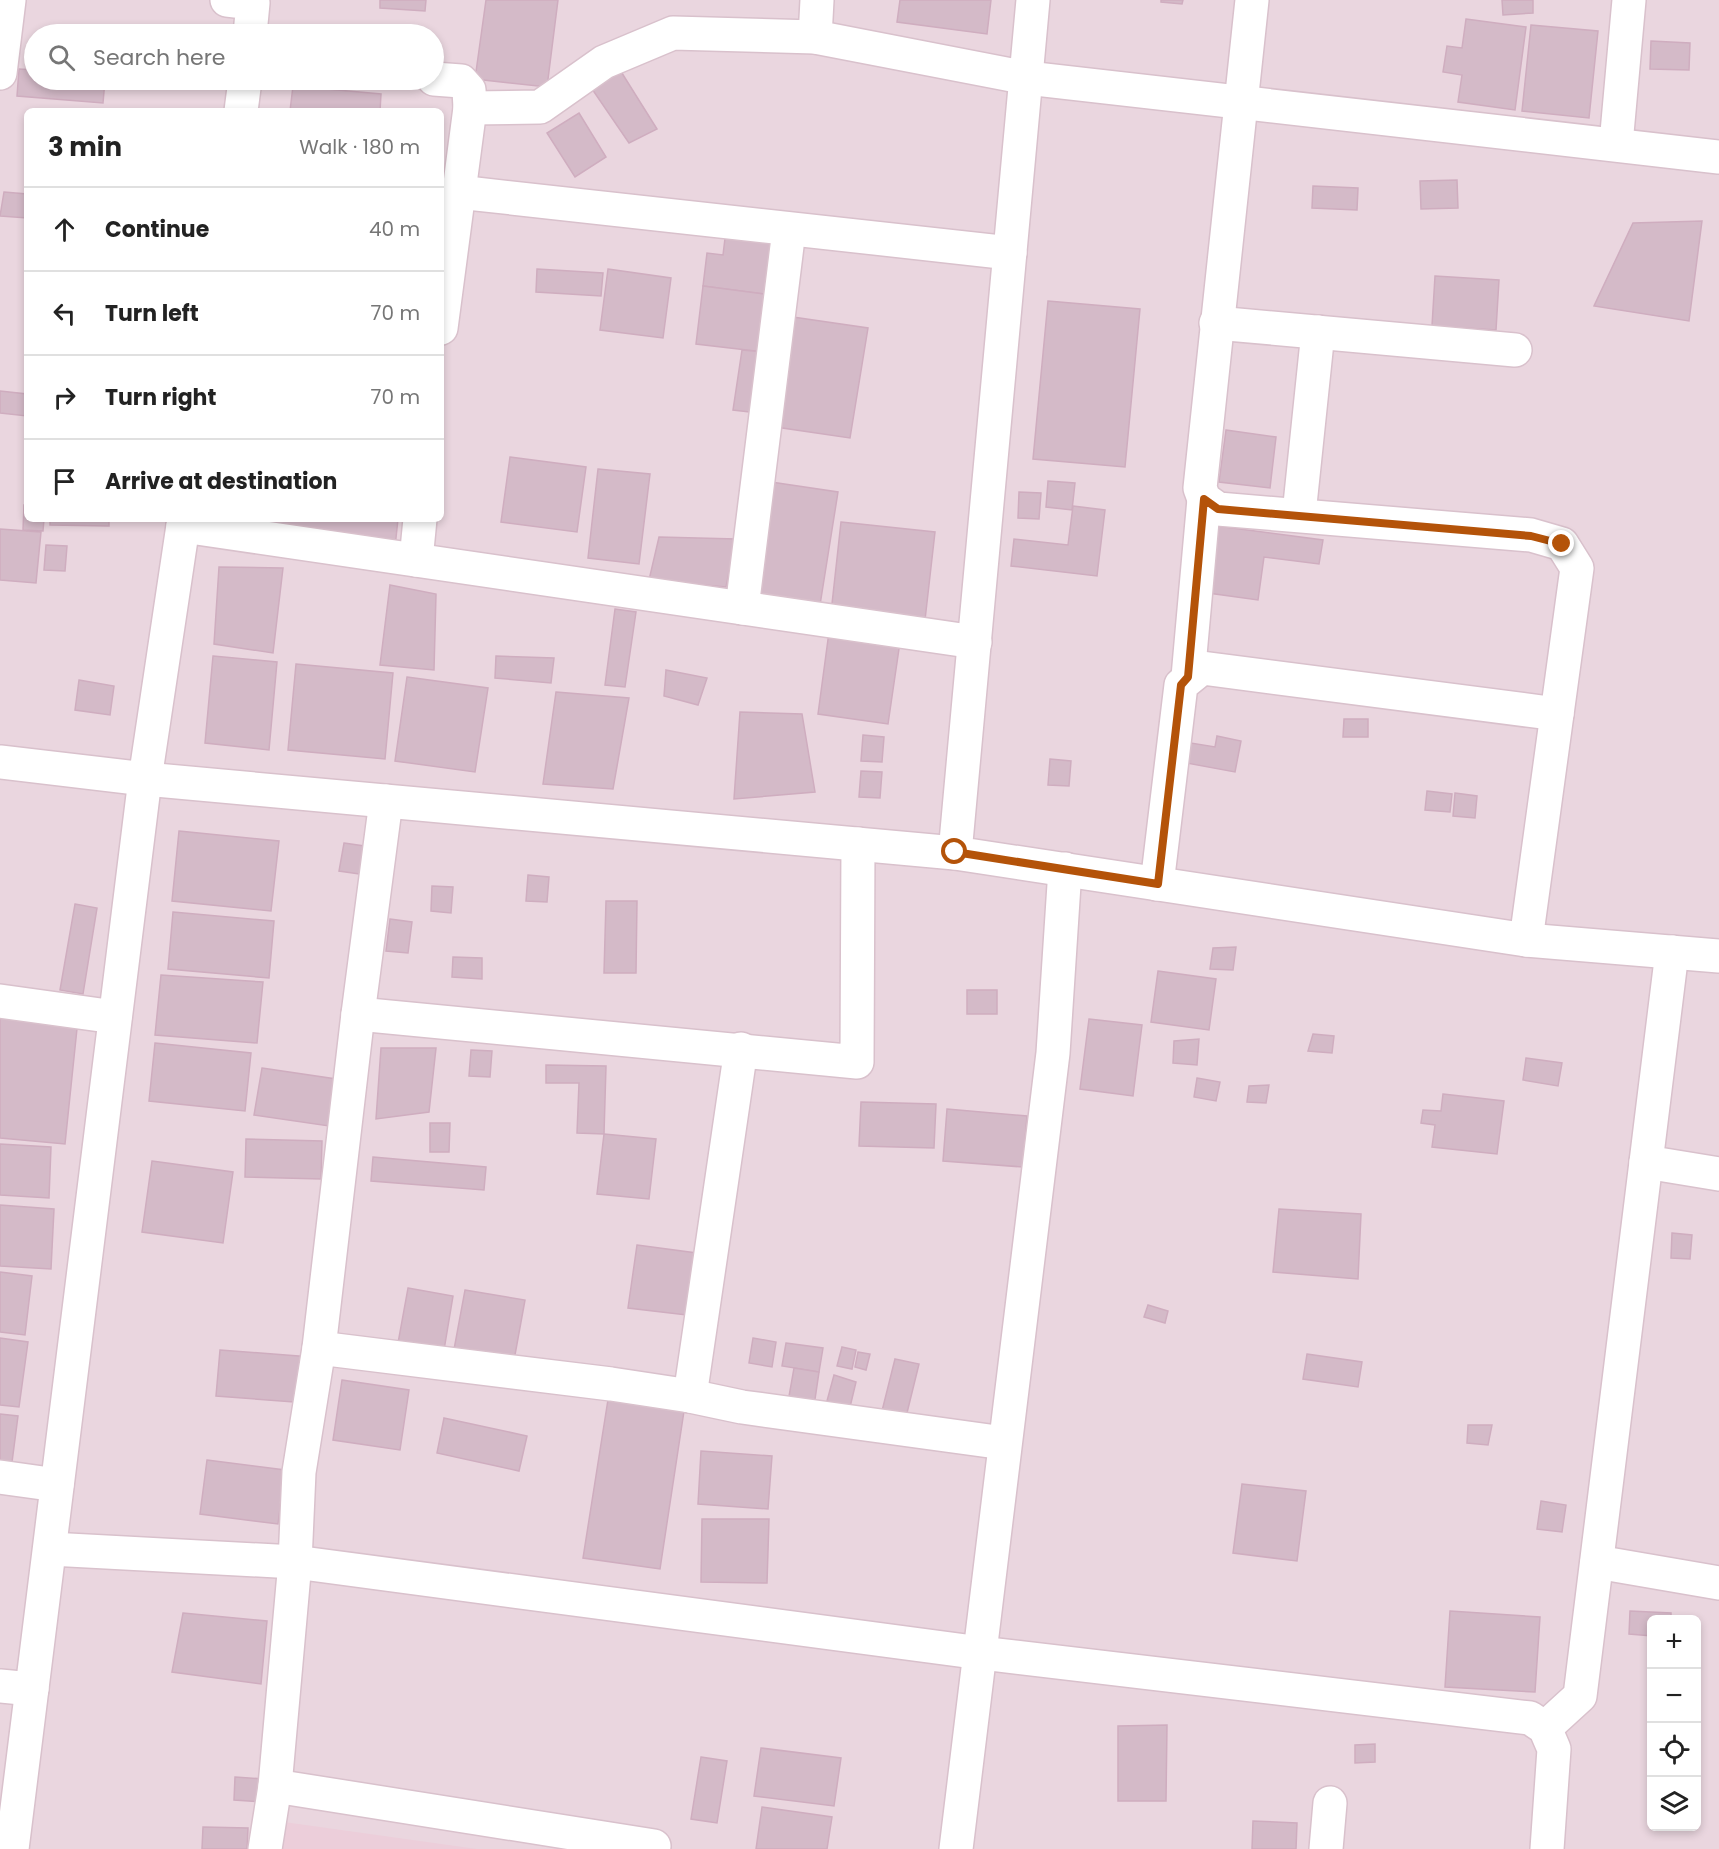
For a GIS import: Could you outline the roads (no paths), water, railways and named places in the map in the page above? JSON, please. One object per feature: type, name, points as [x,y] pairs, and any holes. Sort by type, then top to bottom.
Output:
[{"type":"street","points":[[0,73],[9,0]]},
{"type":"street","points":[[815,37],[818,0]]},
{"type":"street","points":[[955,852],[1027,78],[1032,0]]},
{"type":"street","points":[[1188,677],[1204,499],[1200,488],[1252,0]]},
{"type":"street","points":[[1616,144],[1629,0]]},
{"type":"street","points":[[244,1],[248,24]]},
{"type":"street","points":[[470,108],[540,107],[604,62],[673,33],[815,37],[1027,78],[1719,157]]},
{"type":"street","points":[[444,80],[461,81],[469,90],[470,108],[444,304]]},
{"type":"street","points":[[241,108],[244,90]]},
{"type":"street","points":[[458,192],[1010,253]]},
{"type":"street","points":[[742,608],[789,230]]},
{"type":"street","points":[[1216,323],[1515,350]]},
{"type":"street","points":[[1299,514],[1318,332]]},
{"type":"street","points":[[1204,499],[1218,509],[1299,514],[1531,536],[1562,544],[1577,568],[1526,940]]},
{"type":"street","points":[[12,1849],[144,779],[183,522],[416,560],[975,642]]},
{"type":"street","points":[[416,560],[420,522]]},
{"type":"street","points":[[1158,884],[1181,685],[1188,677],[1202,668],[1557,714]]},
{"type":"street","points":[[0,762],[144,779],[955,852],[1526,940],[1719,956]]},
{"type":"street","points":[[265,1849],[275,1786],[295,1562],[299,1472],[320,1348],[358,1014],[386,801]]},
{"type":"street","points":[[358,1014],[741,1049],[857,1062],[858,843]]},
{"type":"street","points":[[956,1849],[1053,1053],[1065,869]]},
{"type":"street","points":[[1545,1728],[1580,1696],[1672,952]]},
{"type":"street","points":[[0,1001],[115,1017]]},
{"type":"street","points":[[690,1396],[741,1049]]},
{"type":"street","points":[[1646,1162],[1719,1174]]},
{"type":"street","points":[[320,1348],[690,1396],[742,1407],[1004,1443]]},
{"type":"street","points":[[0,1477],[57,1485]]},
{"type":"street","points":[[50,1549],[295,1562],[981,1653],[1530,1718],[1545,1728],[1554,1749],[1547,1849]]},
{"type":"street","points":[[1597,1562],[1719,1583]]},
{"type":"street","points":[[0,1686],[32,1689]]},
{"type":"street","points":[[275,1786],[654,1846]]},
{"type":"street","points":[[1326,1849],[1330,1803]]}]
